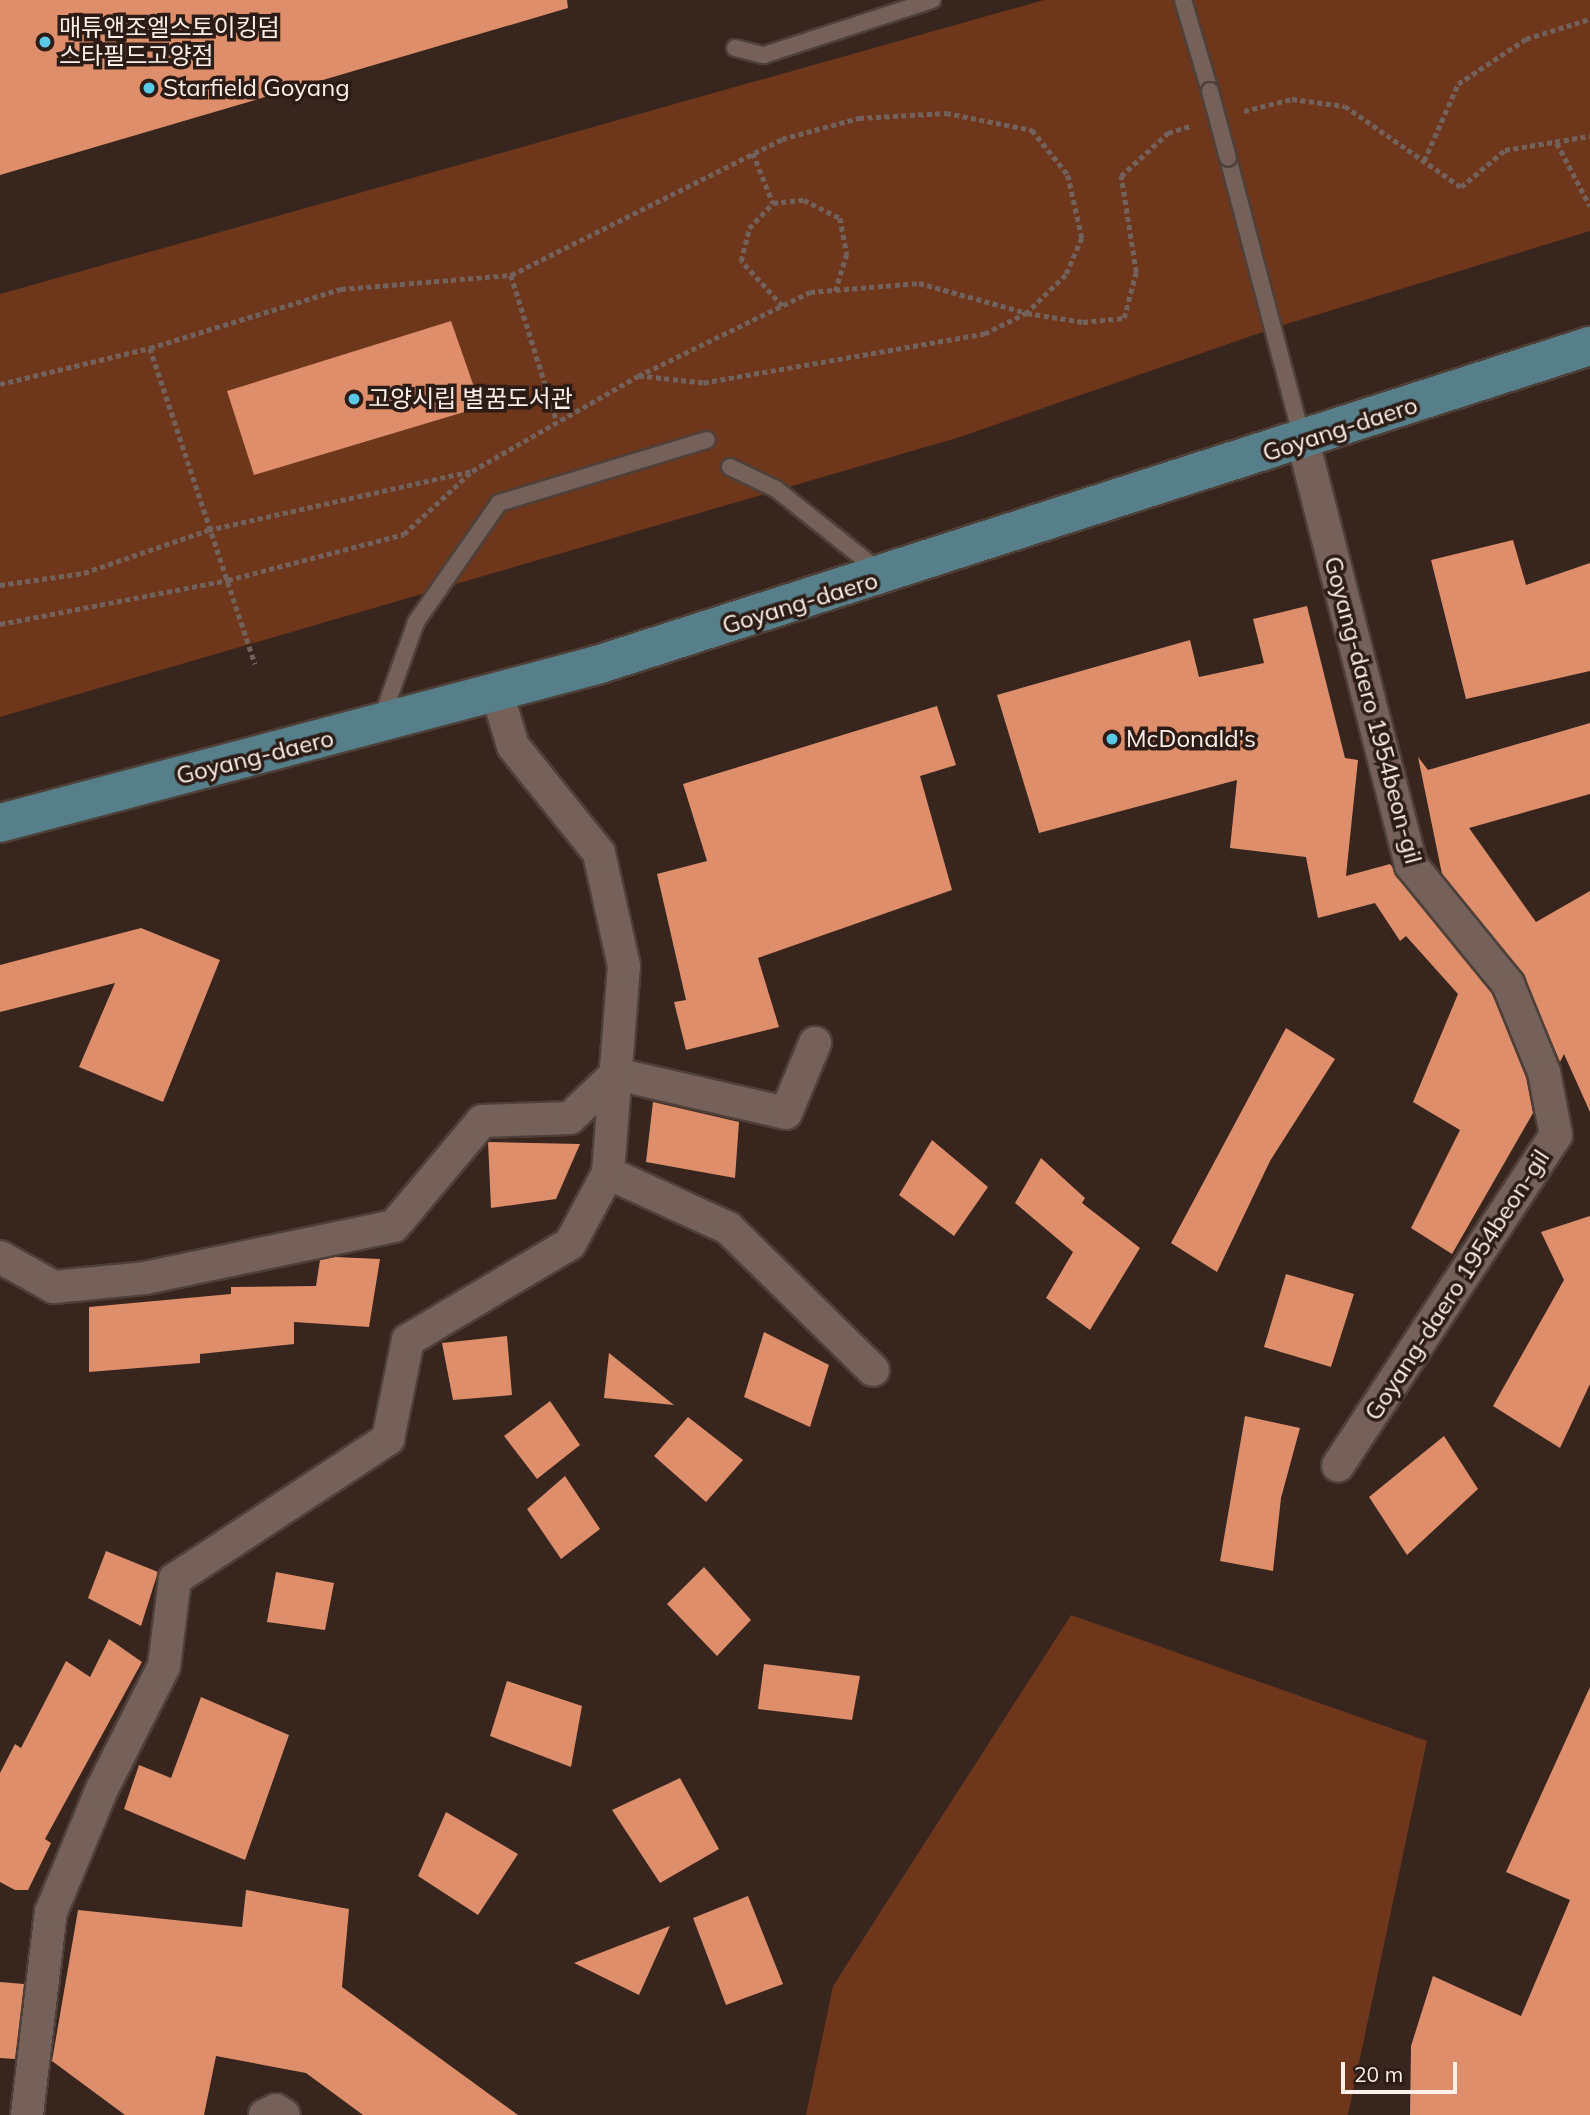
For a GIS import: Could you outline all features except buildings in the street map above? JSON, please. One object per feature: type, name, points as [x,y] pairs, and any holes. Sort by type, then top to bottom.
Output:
[{"type":"main road","name":"Goyang-daero","points":[[0,823],[498,693],[887,577],[1590,346]]},
{"type":"street","name":"Goyang-daero 1954beon-gil","points":[[1303,441],[1411,865],[1508,984],[1544,1072],[1556,1135],[1338,1466]]},
{"type":"street","points":[[27,2115],[51,1912],[102,1790],[164,1666],[175,1579],[388,1439],[408,1340],[570,1244],[608,1173],[624,966],[600,853],[513,746],[498,693]]},
{"type":"street","points":[[616,1074],[786,1113],[816,1043]]},
{"type":"street","points":[[0,1257],[54,1287],[145,1278],[394,1226],[482,1121],[570,1118],[616,1074]]},
{"type":"street","points":[[608,1173],[727,1228],[873,1370]]},
{"type":"street","points":[[265,2115],[276,2110],[284,2115]]},
{"type":"lane","points":[[735,48],[764,55],[932,0]]},
{"type":"lane","points":[[1182,0],[1210,91],[1303,441]]},
{"type":"lane","points":[[379,726],[416,622],[499,503],[707,440]]},
{"type":"lane","points":[[730,467],[776,489],[887,577]]},
{"type":"path","points":[[1424,161],[1458,84],[1526,39],[1590,19]]},
{"type":"path","points":[[1229,114],[1292,99],[1345,106],[1461,187],[1505,150],[1590,136]]},
{"type":"path","points":[[0,384],[150,348],[341,289],[511,275],[753,153],[859,118],[946,113],[1032,130],[1068,175],[1082,237],[1066,275],[1027,313],[985,334],[703,383],[638,376]]},
{"type":"path","points":[[0,624],[229,580],[404,534],[472,471],[556,419],[810,292],[919,283],[1027,313],[1083,322],[1124,318],[1136,272],[1121,176],[1168,133],[1205,121]]},
{"type":"path","points":[[1557,143],[1590,206]]},
{"type":"path","points":[[753,153],[773,203]]},
{"type":"path","points":[[782,306],[741,261],[749,228],[773,203],[804,201],[840,218],[848,254],[836,290]]},
{"type":"path","points":[[511,275],[556,419]]},
{"type":"path","points":[[150,348],[208,530],[229,580],[255,664]]},
{"type":"path","points":[[0,586],[85,573],[208,530],[472,471]]},
{"type":"shaded area","points":[[1044,0],[1590,0],[1590,231],[1277,327],[960,437],[0,717],[0,294]]},
{"type":"shaded area","points":[[1071,1615],[1427,1741],[1348,2115],[806,2115],[833,1986]]},
{"type":"place","name":"매튜앤조엘스토이킹덤 스타필드고양점","points":[[45,42]]},
{"type":"place","name":"Starfield Goyang","points":[[149,88]]},
{"type":"place","name":"고양시립 별꿈도서관","points":[[354,399]]},
{"type":"place","name":"McDonald's","points":[[1112,739]]}]
